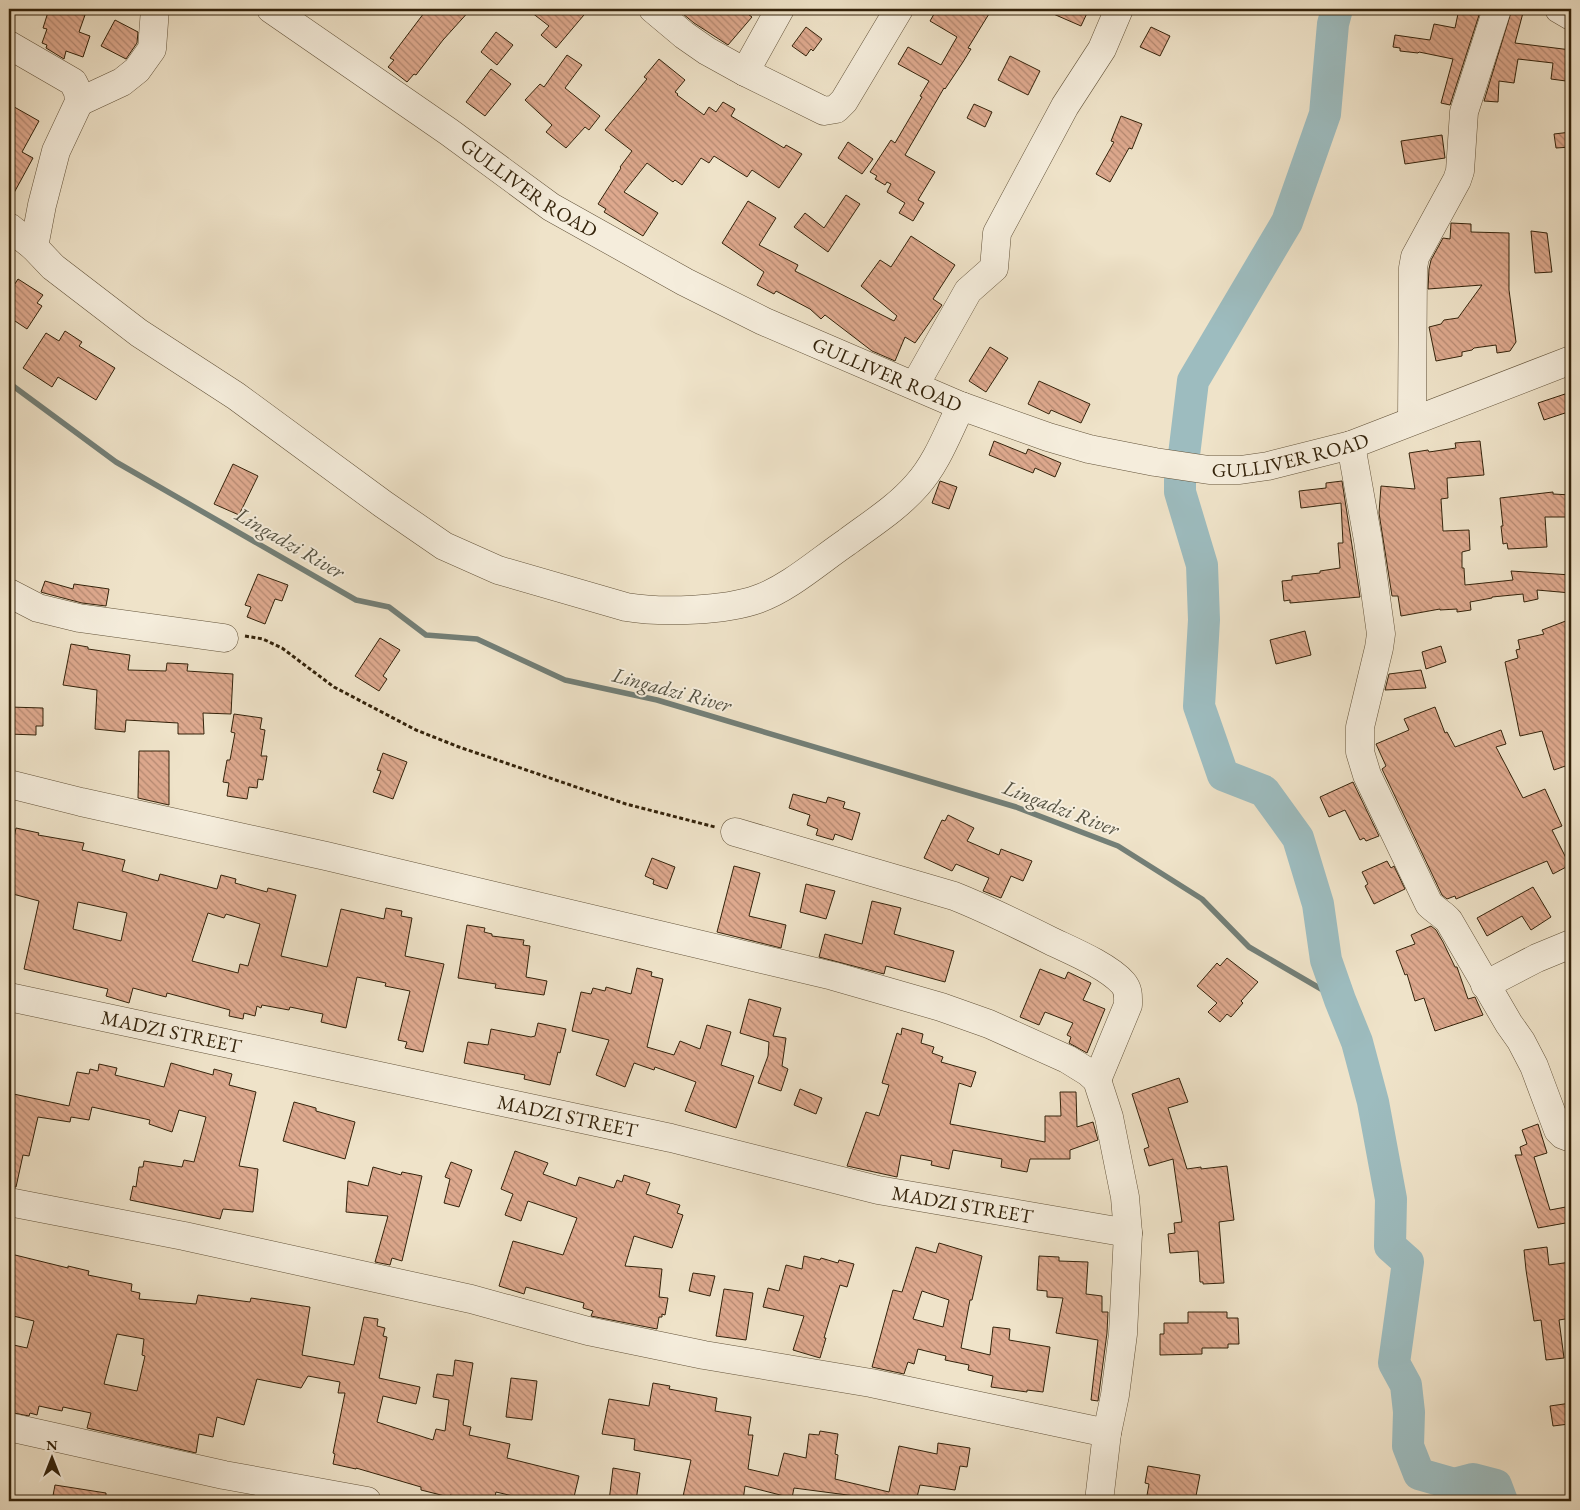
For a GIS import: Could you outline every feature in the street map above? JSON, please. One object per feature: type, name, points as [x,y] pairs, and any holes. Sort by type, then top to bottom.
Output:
[{"type":"street","points":[[79,102],[122,82],[137,70],[152,48],[155,9]]},
{"type":"street","name":"GULLIVER ROAD","points":[[271,9],[449,132],[551,207],[685,282],[763,321],[916,385],[961,406],[1048,437],[1089,449],[1145,461],[1209,470],[1240,470],[1268,466],[1351,445],[1571,360]]},
{"type":"street","points":[[653,9],[684,35],[708,51],[745,72],[824,111],[836,110],[844,101],[899,9]]},
{"type":"street","points":[[745,72],[780,9]]},
{"type":"street","points":[[916,385],[968,291],[994,268],[997,234],[1065,106],[1102,49],[1119,9]]},
{"type":"street","points":[[1412,420],[1414,262],[1460,171],[1464,112],[1497,9]]},
{"type":"street","points":[[1559,9],[1571,16]]},
{"type":"street","points":[[9,45],[73,82],[78,92],[79,102],[56,151],[42,204],[34,247]]},
{"type":"street","points":[[9,227],[34,247],[53,267],[139,333],[236,396],[383,504],[444,546],[498,570],[626,607],[664,611],[718,607],[758,599],[783,587],[901,502],[918,484],[933,463],[961,406]]},
{"type":"street","points":[[1351,445],[1367,532],[1381,634],[1360,727],[1360,752],[1367,775],[1429,904],[1436,911],[1444,914],[1449,922],[1521,1041],[1534,1066],[1558,1130],[1563,1135],[1571,1138]]},
{"type":"street","points":[[9,593],[38,608],[79,618],[224,638]]},
{"type":"street","points":[[9,784],[81,802],[336,858],[833,976],[941,1007],[989,1024],[1067,1060],[1097,1080],[1109,1117],[1125,1197],[1128,1232],[1123,1334],[1115,1395],[1106,1433],[1099,1501]]},
{"type":"street","points":[[734,832],[954,896],[977,905],[1084,957],[1114,975],[1124,984],[1128,994],[1128,1005],[1097,1080]]},
{"type":"street","points":[[1485,984],[1537,958],[1571,944]]},
{"type":"street","name":"MADZI STREET","points":[[9,996],[671,1138],[878,1190],[1128,1232]]},
{"type":"street","points":[[9,1202],[184,1236],[470,1299],[588,1331],[704,1355],[870,1383],[1106,1433]]},
{"type":"street","points":[[9,1427],[224,1475],[367,1501]]},
{"type":"path","points":[[224,638],[241,635],[262,639],[282,648],[334,687],[416,730],[459,747],[626,804],[734,832]]},
{"type":"building","points":[[49,9],[75,9],[74,11],[85,15],[79,32],[90,36],[83,57],[66,51],[64,59],[46,48],[47,45],[42,43],[47,29],[43,28]]},
{"type":"building","points":[[427,9],[471,9],[443,40],[416,75],[414,74],[407,82],[388,67],[394,60],[390,58]]},
{"type":"building","points":[[527,9],[589,9],[556,48],[541,35],[549,26]]},
{"type":"building","points":[[677,9],[741,9],[752,17],[728,45],[694,23]]},
{"type":"building","points":[[937,9],[992,9],[968,48],[971,49],[944,88],[905,155],[935,172],[918,200],[924,203],[913,221],[899,213],[905,203],[887,192],[891,184],[887,182],[885,185],[875,179],[877,176],[870,172],[891,140],[895,143],[922,97],[920,96],[929,81],[898,64],[908,47],[941,65],[957,37],[930,21]]},
{"type":"building","points":[[1042,9],[1089,9],[1081,26]]},
{"type":"building","points":[[1459,9],[1481,9],[1450,105],[1441,103],[1453,59],[1419,52],[1400,51],[1400,48],[1393,47],[1395,35],[1430,40],[1434,24],[1455,28]]},
{"type":"building","points":[[1512,9],[1524,9],[1515,43],[1571,50],[1566,81],[1551,79],[1553,63],[1518,59],[1514,83],[1499,81],[1498,102],[1484,101]]},
{"type":"building","points":[[115,20],[138,32],[137,43],[126,59],[101,46]]},
{"type":"building","points":[[806,27],[822,39],[813,51],[811,49],[806,56],[792,46]]},
{"type":"building","points":[[1151,27],[1170,36],[1160,56],[1140,47]]},
{"type":"building","points":[[496,32],[513,45],[497,65],[481,52]]},
{"type":"building","points":[[567,55],[582,65],[565,88],[600,116],[589,130],[585,127],[566,148],[546,132],[552,125],[525,100],[540,84],[544,87]]},
{"type":"building","points":[[1010,56],[1040,71],[1028,95],[998,80]]},
{"type":"building","points":[[659,59],[685,80],[675,92],[677,95],[704,115],[709,107],[716,112],[723,102],[735,109],[731,116],[784,148],[786,145],[802,154],[779,188],[752,170],[747,177],[714,156],[709,163],[701,158],[682,185],[675,180],[673,182],[647,163],[624,192],[658,213],[643,236],[604,212],[606,209],[598,204],[632,151],[605,130],[647,79],[644,77]]},
{"type":"building","points":[[491,69],[511,84],[485,116],[466,102]]},
{"type":"building","points":[[9,104],[39,121],[22,152],[33,158],[9,202]]},
{"type":"building","points":[[974,104],[992,112],[985,127],[967,118]]},
{"type":"building","points":[[1121,116],[1142,124],[1132,149],[1129,148],[1110,182],[1096,174],[1114,142],[1111,141]]},
{"type":"building","points":[[1571,132],[1571,147],[1556,148],[1554,134]]},
{"type":"building","points":[[1442,135],[1445,158],[1405,164],[1401,141]]},
{"type":"building","points":[[848,142],[873,159],[862,174],[838,158]]},
{"type":"building","points":[[846,195],[860,204],[828,252],[794,227],[805,213],[824,228]]},
{"type":"building","points":[[748,201],[776,218],[759,245],[798,265],[795,271],[894,321],[897,316],[861,286],[880,260],[891,267],[911,236],[955,265],[933,299],[942,305],[915,343],[905,337],[895,361],[872,351],[825,315],[821,319],[810,309],[776,291],[774,294],[757,285],[764,272],[722,243]]},
{"type":"building","points":[[1451,223],[1471,224],[1471,232],[1509,233],[1509,290],[1516,342],[1510,351],[1497,353],[1496,345],[1474,348],[1462,352],[1462,356],[1436,361],[1429,327],[1441,324],[1444,320],[1458,318],[1482,285],[1428,289],[1431,260],[1443,238],[1450,239]]},
{"type":"building","points":[[1531,231],[1547,233],[1552,272],[1535,273]]},
{"type":"building","points":[[18,279],[43,295],[37,303],[42,306],[27,329],[9,317],[9,293]]},
{"type":"building","points":[[65,331],[82,342],[79,346],[115,368],[96,400],[58,377],[52,387],[23,368],[46,333],[59,341]]},
{"type":"building","points":[[990,347],[1008,358],[986,392],[969,381]]},
{"type":"building","points":[[1039,381],[1090,404],[1081,423],[1051,410],[1049,414],[1028,404]]},
{"type":"building","points":[[1571,392],[1571,411],[1544,420],[1538,403]]},
{"type":"building","points":[[994,441],[1026,454],[1028,449],[1061,463],[1055,477],[1035,468],[1033,473],[989,455]]},
{"type":"building","points":[[1480,441],[1484,475],[1447,478],[1448,498],[1441,499],[1443,531],[1469,530],[1470,550],[1462,552],[1465,585],[1513,580],[1511,571],[1571,575],[1571,593],[1537,590],[1538,599],[1524,602],[1523,594],[1492,597],[1470,602],[1471,610],[1457,612],[1457,609],[1440,609],[1401,616],[1398,596],[1392,596],[1379,513],[1381,486],[1415,489],[1409,453],[1456,448],[1455,443]]},
{"type":"building","points":[[233,464],[258,476],[239,515],[214,504]]},
{"type":"building","points":[[940,481],[957,487],[949,509],[932,503]]},
{"type":"building","points":[[1342,481],[1360,597],[1290,603],[1290,600],[1284,601],[1282,581],[1292,580],[1292,576],[1320,573],[1320,571],[1340,568],[1338,543],[1343,543],[1341,503],[1301,508],[1299,491],[1326,488],[1326,483]]},
{"type":"building","points":[[1553,492],[1553,494],[1571,495],[1571,517],[1545,517],[1547,547],[1508,549],[1507,543],[1503,544],[1500,498]]},
{"type":"building","points":[[258,574],[288,585],[282,601],[275,599],[265,624],[247,617],[251,607],[245,605]]},
{"type":"building","points":[[45,581],[73,589],[74,584],[109,589],[106,606],[82,603],[41,592]]},
{"type":"building","points":[[1571,619],[1571,764],[1554,770],[1542,731],[1520,736],[1505,662],[1518,658],[1516,650],[1520,649],[1518,640],[1544,634],[1542,630]]},
{"type":"building","points":[[1305,631],[1311,655],[1276,664],[1270,640]]},
{"type":"building","points":[[380,638],[400,650],[383,676],[387,679],[379,691],[355,676]]},
{"type":"building","points":[[71,644],[88,647],[88,649],[130,655],[128,670],[166,671],[167,663],[188,664],[187,671],[233,674],[231,714],[203,713],[204,734],[178,734],[178,723],[126,720],[125,732],[95,729],[97,690],[63,685]]},
{"type":"building","points":[[1441,646],[1446,662],[1426,669],[1422,652]]},
{"type":"building","points":[[1421,670],[1426,688],[1385,690],[1389,674]]},
{"type":"building","points":[[9,707],[43,708],[43,726],[36,726],[36,735],[9,734]]},
{"type":"building","points":[[1435,707],[1445,733],[1447,732],[1455,747],[1501,730],[1506,744],[1496,747],[1523,798],[1545,789],[1562,826],[1552,830],[1568,862],[1566,863],[1568,866],[1553,874],[1547,861],[1456,899],[1455,896],[1447,899],[1442,895],[1382,769],[1386,766],[1376,744],[1409,730],[1404,719]]},
{"type":"building","points":[[234,714],[262,718],[260,729],[265,730],[261,756],[267,756],[263,780],[258,779],[257,788],[249,787],[247,799],[227,796],[229,783],[223,782],[227,760],[230,760],[235,733],[231,732]]},
{"type":"building","points":[[139,751],[169,751],[169,805],[138,798]]},
{"type":"building","points":[[383,753],[407,762],[393,799],[373,792],[381,771],[377,770]]},
{"type":"building","points":[[1353,782],[1379,836],[1366,841],[1364,838],[1360,840],[1345,810],[1329,817],[1320,797]]},
{"type":"building","points":[[793,794],[826,803],[828,797],[845,802],[843,808],[860,813],[852,840],[835,834],[833,840],[816,835],[818,829],[807,825],[810,815],[789,808]]},
{"type":"building","points":[[948,815],[974,828],[967,841],[999,855],[1001,849],[1032,861],[1023,881],[1011,876],[1001,898],[983,891],[989,878],[956,864],[952,871],[924,858],[942,820],[945,821]]},
{"type":"building","points":[[16,828],[39,833],[38,835],[84,843],[82,850],[125,860],[122,871],[158,881],[160,874],[217,889],[221,875],[236,879],[235,883],[267,892],[268,888],[296,895],[281,956],[327,967],[341,909],[384,919],[386,908],[402,911],[401,916],[412,918],[405,956],[444,964],[423,1052],[405,1048],[407,1042],[398,1040],[410,991],[385,986],[386,983],[357,977],[346,1028],[321,1022],[323,1014],[290,1007],[289,1010],[262,1005],[261,1008],[257,1006],[255,1016],[244,1013],[243,1019],[229,1016],[230,1010],[167,993],[166,997],[133,988],[129,1003],[106,996],[108,989],[24,969],[39,901],[9,893],[9,837],[14,838]],"holes":[[[78,902],[127,913],[121,941],[73,929]],[[208,913],[224,918],[226,914],[260,924],[248,966],[240,964],[238,973],[192,961]]]},
{"type":"building","points":[[652,858],[675,867],[667,889],[653,884],[654,880],[645,876]]},
{"type":"building","points":[[1387,861],[1391,868],[1394,866],[1405,889],[1374,904],[1365,886],[1368,884],[1362,872]]},
{"type":"building","points":[[734,866],[760,873],[749,916],[786,925],[781,948],[717,932]]},
{"type":"building","points":[[806,884],[835,891],[826,919],[800,912]]},
{"type":"building","points":[[1533,887],[1551,917],[1531,930],[1522,916],[1487,936],[1477,918]]},
{"type":"building","points":[[872,901],[901,908],[894,934],[954,951],[945,982],[886,966],[884,974],[819,957],[825,934],[862,944]]},
{"type":"building","points":[[467,925],[485,928],[484,932],[492,934],[492,936],[524,940],[523,945],[530,946],[526,977],[547,981],[544,995],[495,988],[496,984],[458,978]]},
{"type":"building","points":[[1431,926],[1436,930],[1455,967],[1457,967],[1468,999],[1475,997],[1483,1015],[1435,1031],[1424,998],[1415,1001],[1407,974],[1405,975],[1396,951],[1415,944],[1411,935]]},
{"type":"building","points":[[1227,958],[1258,982],[1241,1001],[1243,1003],[1231,1017],[1227,1014],[1220,1022],[1208,1012],[1217,1003],[1197,986],[1217,963],[1220,966]]},
{"type":"building","points":[[637,968],[652,972],[651,976],[663,979],[647,1047],[674,1055],[680,1041],[700,1049],[707,1025],[731,1032],[721,1065],[754,1076],[736,1128],[685,1111],[696,1082],[655,1067],[654,1070],[634,1063],[625,1087],[596,1075],[609,1040],[572,1031],[581,992],[591,994],[593,988],[605,991],[606,987],[631,994]]},
{"type":"building","points":[[1040,969],[1065,979],[1068,972],[1091,983],[1083,1000],[1105,1009],[1087,1053],[1069,1043],[1071,1037],[1067,1035],[1073,1023],[1045,1012],[1039,1025],[1020,1017]]},
{"type":"building","points":[[749,999],[781,1008],[773,1036],[786,1038],[782,1066],[788,1069],[781,1091],[758,1083],[768,1056],[769,1042],[740,1033]]},
{"type":"building","points":[[538,1023],[566,1029],[550,1085],[524,1079],[525,1075],[464,1063],[468,1042],[488,1045],[491,1029],[531,1037],[535,1036]]},
{"type":"building","points":[[902,1028],[923,1034],[921,1043],[934,1047],[932,1053],[943,1057],[941,1062],[976,1072],[971,1087],[959,1083],[950,1124],[1045,1142],[1045,1116],[1061,1116],[1060,1092],[1076,1092],[1077,1127],[1093,1122],[1098,1140],[1070,1150],[1070,1159],[1030,1159],[1027,1172],[1001,1167],[1002,1159],[953,1150],[949,1169],[931,1165],[932,1161],[901,1155],[897,1177],[847,1166],[866,1112],[879,1116],[889,1085],[882,1083],[897,1033],[901,1035]]},
{"type":"building","points":[[171,1063],[213,1075],[214,1069],[232,1074],[229,1085],[256,1092],[239,1166],[258,1169],[253,1212],[223,1209],[220,1219],[130,1200],[133,1186],[136,1187],[139,1167],[143,1167],[144,1161],[182,1167],[184,1160],[194,1162],[206,1117],[179,1110],[172,1132],[149,1124],[150,1120],[92,1107],[89,1120],[71,1117],[70,1122],[38,1117],[29,1156],[23,1155],[16,1187],[9,1187],[9,1093],[69,1106],[77,1072],[89,1074],[90,1069],[98,1071],[99,1064],[117,1068],[115,1075],[164,1087]]},
{"type":"building","points":[[1179,1078],[1188,1102],[1168,1108],[1187,1169],[1227,1166],[1234,1220],[1219,1222],[1224,1283],[1203,1284],[1203,1282],[1200,1282],[1198,1251],[1170,1253],[1168,1234],[1175,1233],[1174,1223],[1182,1222],[1173,1159],[1149,1166],[1144,1149],[1149,1147],[1132,1094]]},
{"type":"building","points":[[800,1089],[822,1098],[816,1114],[794,1105]]},
{"type":"building","points":[[294,1102],[316,1108],[316,1111],[355,1122],[345,1159],[283,1141]]},
{"type":"building","points":[[1538,1124],[1547,1153],[1534,1157],[1550,1210],[1571,1206],[1571,1222],[1538,1228],[1515,1155],[1522,1155],[1520,1147],[1527,1144],[1522,1130]]},
{"type":"building","points":[[515,1151],[548,1163],[543,1174],[576,1186],[579,1177],[614,1188],[617,1180],[622,1182],[624,1175],[650,1183],[646,1194],[680,1205],[677,1213],[683,1215],[672,1248],[634,1236],[625,1266],[662,1269],[659,1297],[668,1298],[665,1315],[662,1314],[662,1317],[659,1317],[657,1329],[591,1316],[593,1311],[583,1308],[584,1303],[526,1287],[524,1294],[499,1286],[513,1241],[563,1255],[577,1218],[528,1201],[521,1221],[505,1215],[513,1194],[501,1189]]},
{"type":"building","points":[[451,1162],[472,1170],[459,1207],[444,1203],[450,1179],[445,1177]]},
{"type":"building","points":[[373,1167],[401,1175],[402,1172],[422,1176],[402,1261],[392,1258],[390,1265],[375,1262],[388,1216],[346,1212],[348,1181],[368,1186]]},
{"type":"building","points":[[939,1243],[982,1256],[972,1300],[970,1300],[961,1348],[990,1355],[993,1327],[1010,1329],[1009,1340],[1050,1347],[1043,1392],[1027,1390],[1027,1392],[991,1387],[993,1376],[968,1370],[969,1365],[945,1360],[946,1356],[918,1349],[914,1364],[908,1362],[904,1374],[872,1367],[893,1290],[902,1292],[916,1247],[936,1253]],"holes":[[[922,1291],[949,1300],[943,1327],[913,1319]]]},
{"type":"building","points":[[1547,1247],[1549,1265],[1571,1262],[1571,1318],[1559,1320],[1564,1358],[1546,1360],[1541,1320],[1534,1321],[1524,1250]]},
{"type":"building","points":[[11,1254],[68,1268],[68,1266],[89,1271],[88,1275],[132,1284],[131,1291],[140,1293],[139,1299],[196,1304],[198,1295],[250,1302],[251,1298],[310,1307],[302,1355],[354,1365],[364,1317],[378,1319],[377,1326],[385,1328],[383,1336],[387,1337],[379,1378],[420,1387],[416,1404],[383,1396],[377,1422],[433,1440],[436,1429],[445,1431],[449,1400],[433,1397],[437,1374],[453,1376],[455,1360],[473,1363],[463,1425],[471,1427],[469,1435],[510,1444],[507,1458],[579,1476],[573,1501],[534,1501],[496,1492],[494,1501],[477,1501],[450,1495],[449,1497],[421,1490],[421,1487],[356,1468],[333,1464],[335,1454],[333,1453],[345,1393],[338,1393],[340,1382],[308,1376],[301,1388],[257,1379],[244,1425],[217,1417],[213,1437],[199,1434],[196,1453],[87,1428],[91,1413],[63,1407],[62,1411],[39,1406],[37,1415],[30,1413],[29,1416],[9,1412],[9,1344],[27,1348],[34,1321],[9,1315],[9,1262]],"holes":[[[117,1334],[144,1339],[142,1355],[145,1356],[137,1391],[104,1384]]]},
{"type":"building","points":[[804,1256],[838,1263],[839,1260],[854,1264],[847,1287],[840,1285],[820,1358],[793,1350],[804,1316],[763,1307],[768,1288],[779,1291],[786,1265],[802,1269]]},
{"type":"building","points":[[1039,1256],[1059,1257],[1059,1261],[1088,1262],[1086,1294],[1102,1296],[1102,1312],[1108,1312],[1098,1401],[1091,1400],[1098,1340],[1056,1333],[1063,1298],[1047,1297],[1047,1291],[1037,1290]]},
{"type":"building","points":[[693,1273],[715,1276],[710,1296],[689,1291]]},
{"type":"building","points":[[724,1289],[753,1293],[746,1340],[716,1336]]},
{"type":"building","points":[[1188,1312],[1227,1312],[1227,1318],[1238,1318],[1239,1344],[1228,1344],[1228,1348],[1202,1348],[1202,1354],[1160,1355],[1160,1334],[1164,1334],[1164,1323],[1188,1323]]},
{"type":"building","points":[[511,1378],[537,1381],[532,1420],[506,1417]]},
{"type":"building","points":[[653,1383],[670,1386],[669,1389],[717,1398],[715,1411],[751,1417],[748,1435],[753,1435],[748,1469],[778,1476],[784,1453],[806,1458],[809,1434],[819,1435],[820,1431],[838,1434],[835,1454],[838,1455],[835,1479],[889,1492],[899,1446],[937,1454],[938,1443],[970,1448],[967,1467],[960,1466],[955,1490],[920,1485],[916,1501],[853,1501],[855,1496],[794,1488],[792,1498],[745,1486],[743,1501],[682,1501],[691,1460],[634,1450],[635,1439],[602,1434],[609,1399],[649,1406]]},
{"type":"building","points":[[1571,1403],[1571,1419],[1568,1419],[1569,1424],[1553,1426],[1550,1406]]},
{"type":"building","points":[[1148,1466],[1200,1475],[1195,1501],[1146,1501],[1149,1484],[1145,1483]]},
{"type":"building","points":[[613,1468],[640,1473],[636,1501],[609,1501]]},
{"type":"building","points":[[55,1485],[106,1493],[106,1501],[52,1501]]},
{"type":"waterway","points":[[1184,455],[1193,381],[1287,222],[1325,114],[1333,24],[1337,9]]},
{"type":"waterway","name":"Lingadzi River","points":[[9,383],[116,462],[356,600],[389,607],[426,635],[477,639],[565,680],[657,700],[1016,807],[1118,846],[1202,899],[1249,947],[1340,1000]]},
{"type":"waterway","points":[[1180,476],[1180,492],[1202,565],[1204,620],[1199,706],[1223,775],[1264,791],[1298,838],[1318,904],[1326,960],[1357,1042],[1373,1102],[1391,1199],[1390,1246],[1408,1262],[1394,1363],[1406,1385],[1409,1412],[1408,1446],[1419,1474],[1454,1484],[1473,1479],[1496,1485],[1502,1501]]}]
